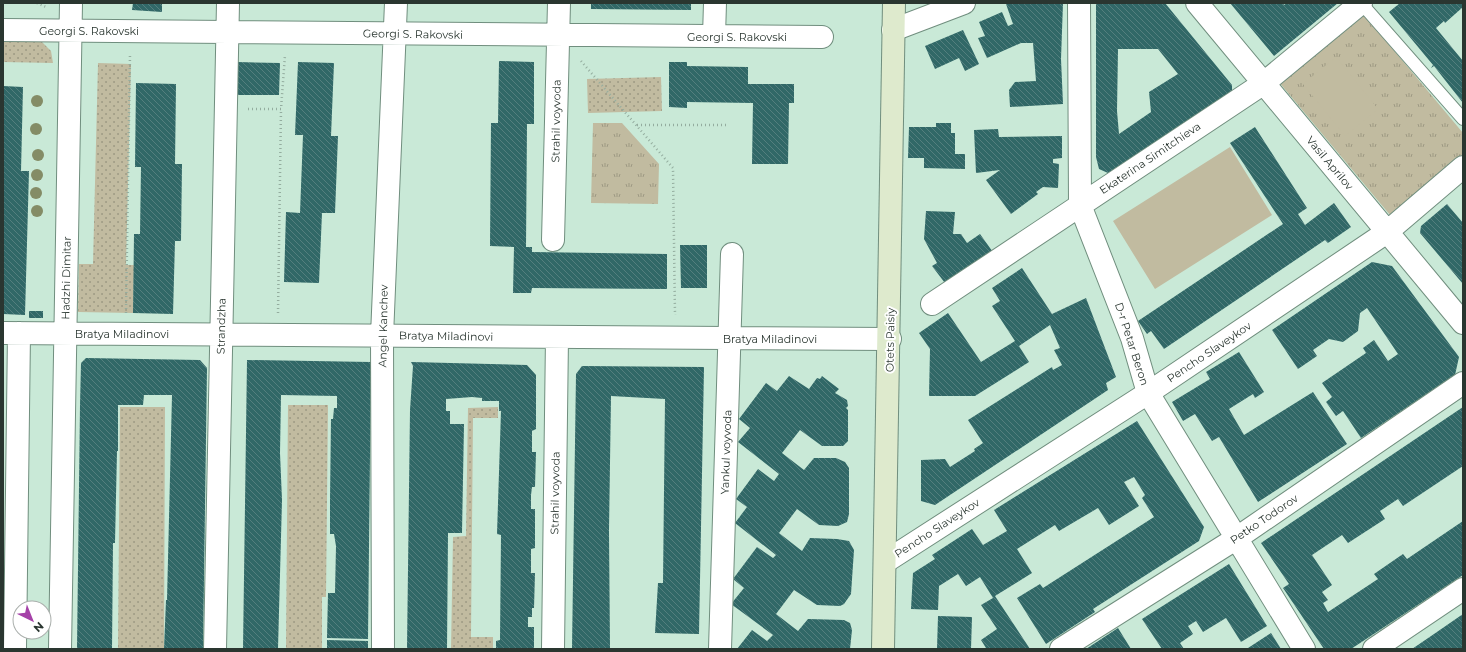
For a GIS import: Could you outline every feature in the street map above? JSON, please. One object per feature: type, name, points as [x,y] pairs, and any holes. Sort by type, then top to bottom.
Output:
[{"type":"street","name":"Hadzhi Dimitar","points":[[60,649],[71,3]]},
{"type":"street","name":"Strandzha","points":[[215,649],[220,334],[228,3]]},
{"type":"street","name":"Angel Kanchev","points":[[383,649],[382,336],[396,34],[396,3]]},
{"type":"street","name":"Strahil voyvoda","points":[[553,240],[559,3]]},
{"type":"street","points":[[714,36],[715,3]]},
{"type":"street","name":"Otets Paisiy","points":[[883,649],[890,340],[894,3]]},
{"type":"street","points":[[893,30],[964,3]]},
{"type":"street","name":"D-r Petar Beron","points":[[1079,3],[1080,205],[1132,338],[1148,393],[1304,649]]},
{"type":"street","name":"Vasil Aprilov","points":[[1197,3],[1463,323]]},
{"type":"street","name":"Ekaterina Simitchieva","points":[[932,304],[1264,83],[1361,3]]},
{"type":"street","name":"Georgi S. Rakovski","points":[[3,30],[822,37]]},
{"type":"street","name":"Pencho Slaveykov","points":[[885,562],[1148,393],[1387,232],[1463,167]]},
{"type":"street","name":"Yankul voyvoda","points":[[720,649],[732,254]]},
{"type":"street","points":[[11,333],[15,649]]},
{"type":"street","name":"Bratya Miladinovi","points":[[11,333],[890,340]]},
{"type":"street","name":"Strahil voyvoda","points":[[553,649],[557,337]]},
{"type":"street","name":"Petko Todorov","points":[[1061,649],[1237,538],[1463,383]]},
{"type":"street","points":[[1374,649],[1463,589]]},
{"type":"lane","points":[[1361,3],[1463,119]]},
{"type":"path","points":[[126,334],[130,31]]},
{"type":"path","points":[[558,35],[673,168],[675,338]]},
{"type":"path","points":[[278,335],[281,109],[286,50]]},
{"type":"path","points":[[225,110],[281,109]]},
{"type":"path","points":[[636,126],[729,125]]},
{"type":"green space","points":[[1361,11],[1463,133],[1463,154],[1390,215],[1278,81]]},
{"type":"green space","points":[[3,38],[38,38],[51,51],[53,63],[3,62]]},
{"type":"green space","points":[[1336,57],[1378,109],[1345,136],[1303,84]]},
{"type":"green space","points":[[98,63],[131,64],[126,265],[134,265],[133,313],[78,312],[79,264],[93,264]]},
{"type":"green space","points":[[661,77],[662,111],[588,113],[587,79]]},
{"type":"green space","points":[[593,123],[622,123],[659,164],[658,204],[591,203]]},
{"type":"green space","points":[[1230,147],[1272,215],[1155,289],[1113,221]]},
{"type":"green space","points":[[288,405],[328,405],[326,597],[322,597],[322,649],[286,649]]},
{"type":"green space","points":[[120,407],[165,407],[164,649],[118,649]]},
{"type":"green space","points":[[498,407],[498,418],[473,418],[471,637],[493,637],[493,649],[451,649],[453,537],[466,536],[468,408]]},
{"type":"building","points":[[133,3],[162,3],[162,12],[132,10]]},
{"type":"building","points":[[591,3],[691,3],[691,10],[591,9]]},
{"type":"building","points":[[1063,3],[1061,59],[1063,104],[1010,107],[1009,90],[1015,82],[1036,81],[1033,43],[1021,43],[987,58],[978,38],[985,36],[979,22],[1002,12],[1008,26],[1013,24],[1006,4]]},
{"type":"building","points":[[1096,3],[1165,3],[1232,85],[1232,92],[1108,173],[1099,169],[1096,157]],"holes":[[[1118,49],[1158,49],[1178,74],[1149,92],[1151,112],[1119,134],[1117,111]]]},
{"type":"building","points":[[1230,3],[1283,3],[1284,5],[1287,3],[1338,3],[1274,56]]},
{"type":"building","points":[[1400,3],[1463,3],[1463,7],[1445,23],[1444,21],[1436,28],[1463,61],[1463,103],[1434,66],[1431,68],[1433,65],[1389,12]]},
{"type":"building","points":[[963,30],[979,64],[965,71],[959,58],[935,69],[925,46]]},
{"type":"building","points":[[499,61],[534,62],[534,124],[527,124],[526,247],[532,247],[532,252],[667,254],[667,289],[532,288],[531,293],[513,293],[514,247],[490,246],[491,123],[498,123]]},
{"type":"building","points":[[237,62],[280,63],[279,95],[236,95]]},
{"type":"building","points":[[298,62],[334,63],[331,136],[338,136],[335,213],[322,213],[319,283],[284,282],[286,212],[300,213],[303,135],[295,135]]},
{"type":"building","points":[[669,62],[687,62],[687,66],[748,67],[748,84],[794,84],[794,103],[789,103],[788,164],[752,164],[753,103],[687,102],[687,108],[669,107]]},
{"type":"building","points":[[136,83],[176,84],[175,164],[182,164],[181,241],[175,241],[173,314],[133,313],[134,234],[140,234],[141,167],[135,167]]},
{"type":"building","points":[[3,86],[23,87],[21,171],[29,171],[25,315],[3,314]]},
{"type":"building","points":[[936,123],[951,123],[951,133],[955,133],[955,154],[965,154],[965,169],[924,168],[924,158],[908,158],[909,127],[936,127]]},
{"type":"building","points":[[1255,127],[1307,208],[1298,214],[1305,225],[1334,203],[1351,227],[1328,243],[1325,240],[1164,349],[1151,331],[1147,334],[1138,321],[1283,224],[1230,143]]},
{"type":"building","points":[[998,129],[999,137],[1062,136],[1062,158],[1053,159],[1053,163],[1059,164],[1058,188],[1043,187],[1036,192],[1038,194],[1011,214],[986,180],[1000,170],[976,173],[974,130]]},
{"type":"building","points":[[1447,204],[1463,223],[1463,284],[1420,233],[1421,226]]},
{"type":"building","points":[[926,211],[955,212],[953,234],[961,234],[967,243],[980,234],[995,255],[948,287],[932,266],[937,263],[924,239]]},
{"type":"building","points":[[680,245],[707,245],[707,288],[681,288]]},
{"type":"building","points":[[1372,262],[1392,266],[1459,357],[1455,375],[1361,438],[1343,411],[1336,416],[1326,402],[1332,397],[1322,383],[1366,353],[1363,348],[1374,340],[1388,361],[1398,354],[1367,308],[1360,313],[1358,331],[1343,342],[1329,339],[1313,350],[1317,356],[1298,369],[1272,330]]},
{"type":"building","points":[[1022,268],[1052,314],[1086,298],[1116,377],[1106,383],[1108,390],[935,505],[921,501],[921,460],[945,459],[950,467],[975,451],[974,449],[983,443],[968,420],[1052,367],[1053,370],[1062,365],[1054,350],[1060,348],[1050,325],[1019,346],[1029,362],[975,396],[929,396],[930,349],[919,333],[948,313],[981,362],[1015,341],[992,306],[1000,301],[992,288]]},
{"type":"building","points":[[29,311],[43,311],[43,318],[29,318]]},
{"type":"building","points":[[1239,352],[1264,392],[1255,398],[1253,394],[1229,409],[1244,435],[1313,392],[1347,444],[1258,502],[1219,437],[1212,441],[1195,414],[1183,421],[1172,402],[1210,379],[1206,372]]},
{"type":"building","points":[[86,358],[200,360],[207,368],[203,649],[164,649],[167,600],[172,395],[144,395],[143,405],[118,405],[115,543],[113,543],[112,649],[77,649],[81,363]]},
{"type":"building","points":[[247,360],[371,362],[368,639],[327,638],[328,593],[335,593],[336,546],[334,534],[330,534],[330,500],[331,419],[333,419],[334,408],[337,408],[337,396],[281,395],[280,453],[282,500],[278,649],[243,649]]},
{"type":"building","points":[[411,362],[527,365],[536,375],[536,429],[532,431],[532,452],[536,452],[535,487],[532,487],[531,495],[531,509],[535,509],[535,548],[531,549],[531,573],[535,573],[534,608],[532,608],[532,617],[528,617],[528,627],[534,627],[534,649],[496,649],[496,641],[500,640],[501,535],[497,534],[501,411],[499,411],[499,401],[482,401],[482,398],[472,397],[446,399],[446,411],[450,411],[450,424],[464,424],[462,533],[448,533],[447,649],[407,649],[410,410],[413,366]]},
{"type":"building","points":[[582,366],[704,367],[699,634],[655,633],[658,583],[663,583],[665,399],[611,396],[609,531],[610,649],[572,649],[576,374]]},
{"type":"building","points":[[789,376],[809,389],[817,378],[820,379],[822,376],[839,389],[835,393],[847,400],[848,441],[843,446],[822,446],[800,430],[782,453],[804,470],[814,458],[836,458],[845,462],[849,468],[849,514],[847,522],[838,526],[819,525],[797,509],[779,533],[802,551],[810,538],[849,541],[854,550],[851,594],[844,604],[840,606],[817,605],[794,590],[776,614],[798,631],[808,619],[844,620],[850,623],[852,630],[850,649],[737,649],[752,630],[767,641],[773,635],[731,604],[744,588],[733,579],[757,547],[773,558],[776,555],[735,523],[747,507],[736,499],[758,469],[774,481],[779,474],[738,442],[750,428],[739,419],[766,383],[777,391]]},
{"type":"building","points":[[1463,407],[1463,466],[1403,506],[1398,499],[1380,511],[1385,519],[1348,543],[1342,535],[1312,555],[1332,585],[1322,592],[1328,600],[1323,603],[1328,612],[1378,579],[1374,574],[1403,554],[1407,559],[1463,521],[1463,575],[1351,649],[1324,649],[1283,588],[1289,584],[1261,543]]},
{"type":"building","points":[[1137,421],[1204,527],[1199,541],[1093,609],[1095,612],[1046,644],[1017,598],[1040,584],[1043,588],[1154,517],[1142,498],[1145,495],[1134,477],[1124,482],[1139,506],[1109,525],[1098,508],[1059,531],[1055,525],[1017,549],[1032,573],[995,596],[1030,649],[984,649],[986,648],[981,640],[997,629],[981,605],[993,598],[980,577],[966,586],[958,574],[939,586],[938,610],[911,609],[913,573],[935,559],[932,555],[972,529],[983,545],[1007,531],[994,510]]},
{"type":"building","points":[[1229,564],[1267,626],[1241,642],[1226,618],[1203,632],[1196,621],[1188,626],[1193,634],[1180,643],[1184,649],[1162,649],[1142,619]]},
{"type":"building","points":[[1463,614],[1463,649],[1412,649],[1434,634]]},
{"type":"building","points":[[938,616],[972,617],[971,649],[937,649]]},
{"type":"building","points":[[1118,628],[1131,649],[1086,649]]},
{"type":"building","points":[[1271,633],[1281,649],[1248,648]]},
{"type":"building","points":[[327,640],[368,641],[368,649],[327,649]]}]
